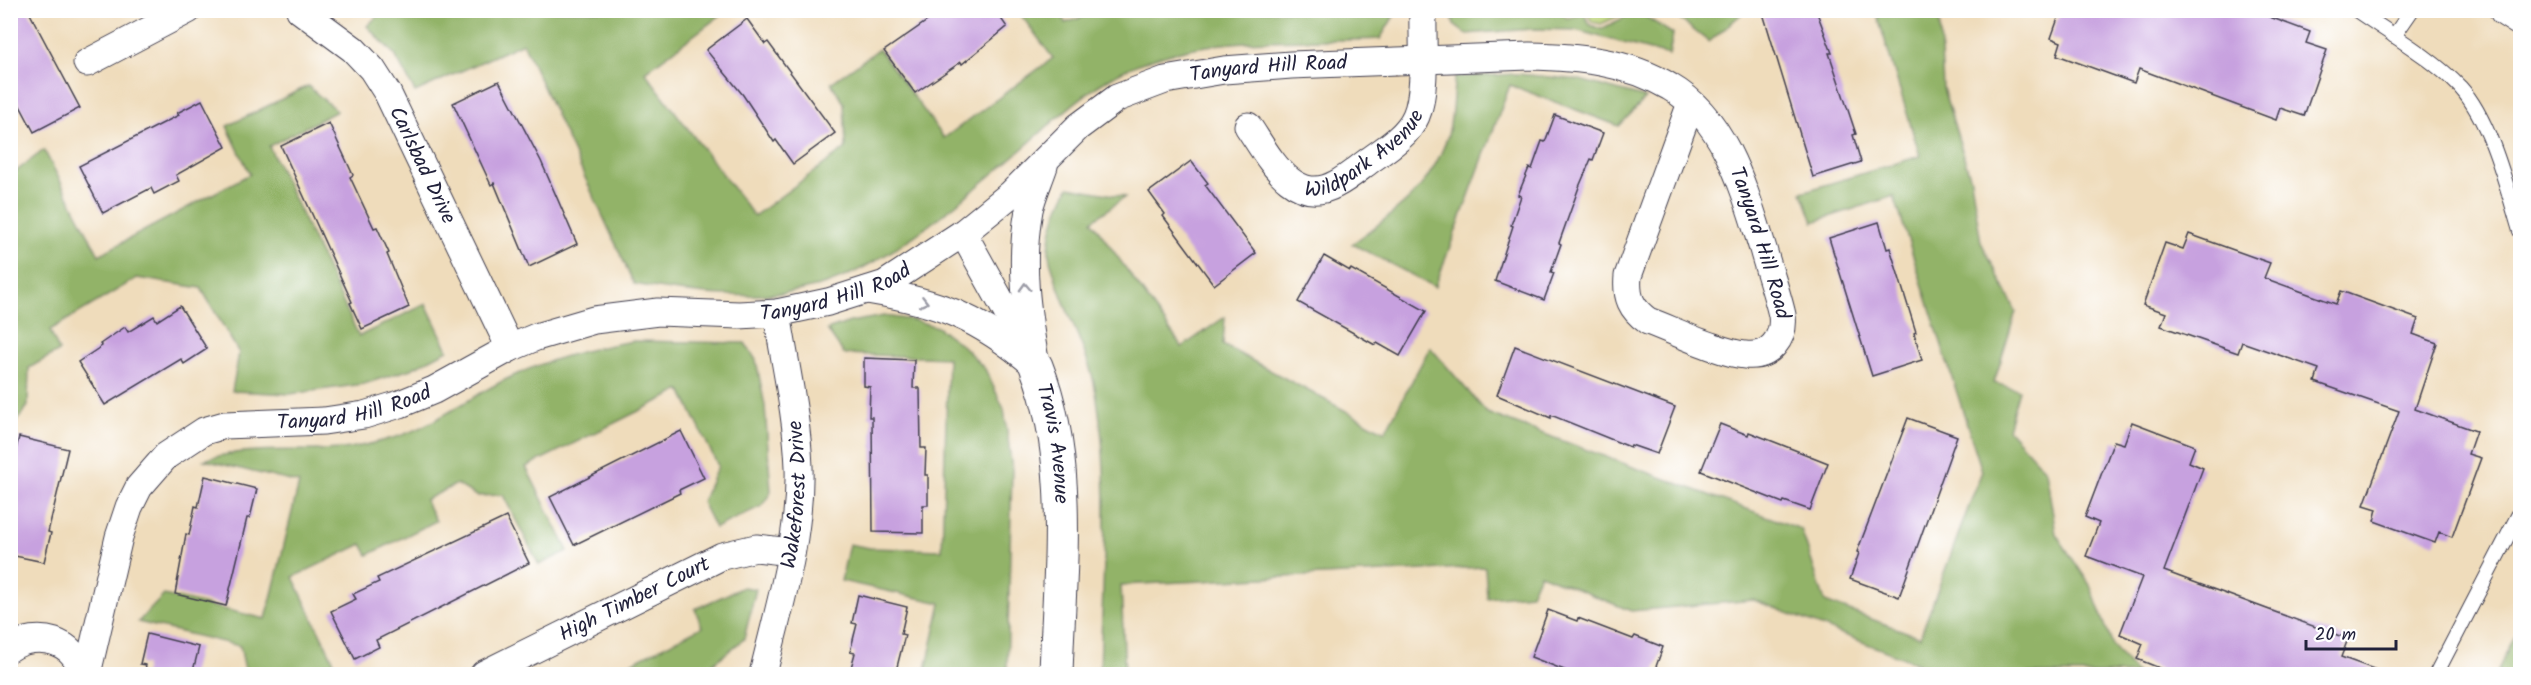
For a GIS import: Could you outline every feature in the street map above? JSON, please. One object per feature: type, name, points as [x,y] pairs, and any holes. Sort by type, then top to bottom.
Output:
[{"type":"street","points":[[87,63],[188,10]]},
{"type":"street","name":"Carlsbad Drive","points":[[300,10],[353,49],[372,69],[400,118],[510,348]]},
{"type":"street","name":"Wildpark Avenue","points":[[1248,126],[1282,175],[1294,185],[1308,190],[1322,190],[1336,184],[1396,140],[1412,123],[1419,106],[1423,10]]},
{"type":"street","points":[[2506,10],[2520,19]]},
{"type":"street","name":"Tanyard Hill Road","points":[[85,675],[119,537],[138,487],[166,456],[204,431],[225,425],[324,421],[364,415],[434,390],[510,348],[562,327],[627,314],[777,313],[828,303],[885,284],[963,233],[1011,194],[1078,127],[1118,98],[1165,80],[1224,70],[1291,64],[1529,56],[1567,57],[1607,62],[1647,75],[1671,87],[1691,103],[1713,130],[1741,182],[1784,324],[1782,333],[1772,348],[1755,355],[1731,352],[1648,321],[1637,314],[1628,296],[1628,276],[1691,103]]},
{"type":"street","points":[[1036,366],[1026,304],[1024,268],[1030,209],[1045,162]]},
{"type":"street","name":"Travis Avenue","points":[[963,233],[1036,366],[1046,392],[1054,428],[1060,528],[1056,675]]},
{"type":"street","points":[[867,290],[924,302],[958,313],[1014,347],[1036,366]]},
{"type":"street","name":"Wakeforest Drive","points":[[763,675],[798,512],[799,468],[795,420],[777,313]]},
{"type":"street","name":"High Timber Court","points":[[484,675],[722,556],[756,548],[791,552]]},
{"type":"street","name":"Tanyard Hill Road","points":[[10,648],[19,642],[34,638],[50,639],[64,645],[75,656],[85,675]]},
{"type":"lane","points":[[2356,10],[2394,36],[2460,88],[2476,109],[2488,134],[2520,231]]},
{"type":"lane","points":[[2394,36],[2412,10]]},
{"type":"lane","points":[[2436,675],[2520,512]]},
{"type":"green space","points":[[384,10],[726,11],[645,72],[754,216],[846,148],[844,103],[831,83],[879,49],[944,138],[1053,58],[1018,11],[1061,11],[1065,23],[1104,10],[1397,11],[1380,39],[1279,40],[1212,45],[1148,60],[1103,82],[1064,112],[947,212],[896,249],[870,264],[844,277],[797,291],[726,295],[634,284],[523,43],[415,92],[395,55],[367,26]]},
{"type":"green space","points":[[1668,10],[1745,10],[1745,11],[1709,42]]},
{"type":"green space","points":[[1451,11],[1559,11],[1567,18],[1584,14],[1590,25],[1601,29],[1637,11],[1673,34],[1669,55],[1575,30],[1533,29],[1466,34],[1454,25]]},
{"type":"green space","points":[[1586,11],[1629,11],[1601,24],[1592,22]]},
{"type":"green space","points":[[1876,11],[1939,11],[1943,88],[1971,180],[1981,242],[2016,311],[1994,383],[2019,390],[2008,429],[2046,471],[2056,534],[2090,585],[2113,646],[2137,674],[1945,674],[1754,600],[1631,611],[1540,574],[1531,594],[1487,598],[1485,567],[1121,585],[1125,674],[1100,674],[1105,533],[1101,428],[1093,377],[1059,288],[1049,254],[1053,226],[1069,187],[1125,197],[1092,221],[1182,347],[1225,317],[1223,345],[1385,432],[1430,347],[1487,413],[1801,529],[1825,602],[1920,637],[1982,471],[1894,196],[1813,222],[1802,192],[1920,156]]},
{"type":"green space","points":[[1518,74],[1580,80],[1646,98],[1619,126],[1510,85],[1435,287],[1352,244],[1409,199],[1431,172],[1440,156],[1449,131],[1455,77]]},
{"type":"green space","points":[[308,86],[337,111],[269,146],[359,336],[426,304],[448,350],[411,369],[364,384],[290,394],[232,391],[239,353],[201,288],[137,278],[50,330],[59,351],[29,368],[28,406],[11,429],[11,175],[44,150],[99,255],[250,174],[227,126]]},
{"type":"green space","points":[[884,316],[913,320],[937,327],[963,346],[985,369],[1004,409],[1012,469],[1007,674],[925,674],[941,603],[841,581],[849,544],[870,548],[942,550],[948,358],[844,354],[827,330],[850,322]]},
{"type":"green space","points":[[633,341],[745,343],[756,360],[765,406],[771,492],[762,506],[715,528],[702,502],[718,466],[681,390],[526,467],[568,551],[539,565],[503,495],[476,496],[457,484],[425,500],[436,521],[368,555],[362,544],[293,577],[336,666],[357,671],[357,674],[246,674],[240,646],[138,622],[164,595],[266,619],[299,483],[204,460],[221,455],[255,451],[346,448],[389,439],[422,427],[526,370],[571,354]]},
{"type":"green space","points":[[743,587],[756,589],[744,639],[705,670],[704,674],[626,674],[625,666],[702,627],[695,609]]},
{"type":"green space","points":[[2520,626],[2520,674],[2496,674]]},
{"type":"building","points":[[10,10],[28,10],[80,108],[34,132],[10,87]]},
{"type":"building","points":[[943,10],[995,10],[1007,27],[962,64],[961,62],[915,93],[884,51]]},
{"type":"building","points":[[1762,10],[1816,10],[1832,53],[1829,53],[1856,134],[1853,135],[1861,162],[1813,177]]},
{"type":"building","points":[[2061,10],[2251,10],[2310,32],[2306,43],[2327,50],[2304,116],[2280,108],[2276,120],[2139,69],[2134,83],[2057,55],[2061,42],[2051,38]]},
{"type":"building","points":[[747,19],[765,44],[768,42],[835,133],[793,164],[776,140],[774,142],[743,95],[706,50]]},
{"type":"building","points":[[499,81],[541,161],[577,244],[529,267],[494,183],[491,185],[453,103]]},
{"type":"building","points":[[202,100],[226,147],[176,175],[179,181],[154,194],[151,188],[103,213],[79,166],[179,115],[177,113]]},
{"type":"building","points":[[1555,115],[1603,133],[1593,160],[1591,159],[1579,187],[1559,243],[1561,244],[1551,272],[1554,273],[1544,300],[1495,281],[1513,226],[1511,225],[1521,196],[1518,195],[1529,168],[1532,169],[1542,141],[1545,142]]},
{"type":"building","points":[[329,123],[353,175],[350,177],[374,228],[377,227],[389,253],[387,254],[409,307],[362,329],[281,146]]},
{"type":"building","points":[[1191,161],[1208,183],[1205,185],[1256,253],[1214,285],[1163,216],[1165,214],[1149,192]]},
{"type":"building","points":[[1879,222],[1887,249],[1890,248],[1916,332],[1914,333],[1922,360],[1872,376],[1829,238]]},
{"type":"building","points":[[2189,234],[2270,263],[2264,278],[2336,304],[2341,291],[2418,319],[2413,334],[2437,343],[2415,409],[2476,431],[2468,454],[2481,458],[2452,537],[2439,532],[2435,543],[2374,521],[2377,509],[2364,505],[2399,411],[2315,382],[2319,369],[2242,342],[2238,353],[2161,326],[2166,313],[2143,305],[2165,243],[2183,249]]},
{"type":"building","points":[[1324,256],[1426,311],[1400,356],[1377,343],[1375,345],[1298,302]]},
{"type":"building","points":[[180,306],[207,349],[184,364],[181,359],[105,405],[78,362],[125,327],[128,332],[154,316],[157,321]]},
{"type":"building","points":[[1515,346],[1675,407],[1657,454],[1631,445],[1630,447],[1551,415],[1551,418],[1497,395]]},
{"type":"building","points":[[864,358],[914,360],[913,388],[920,388],[921,448],[926,448],[925,475],[928,475],[928,505],[923,505],[923,533],[873,532],[872,417],[869,417],[870,387],[864,386]]},
{"type":"building","points":[[1908,418],[1957,436],[1899,597],[1850,579],[1859,553],[1857,552]]},
{"type":"building","points":[[2132,422],[2195,446],[2189,462],[2203,468],[2164,571],[2348,639],[2341,657],[2382,672],[2382,675],[2177,675],[2137,659],[2143,644],[2120,634],[2142,577],[2086,556],[2099,523],[2085,517],[2114,441],[2124,444]]},
{"type":"building","points":[[1720,424],[1748,435],[1749,432],[1828,463],[1810,510],[1784,501],[1783,503],[1701,471]]},
{"type":"building","points":[[681,431],[704,478],[679,490],[680,493],[574,545],[550,497]]},
{"type":"building","points":[[19,437],[68,449],[48,532],[51,533],[44,562],[10,555],[10,462],[13,462]]},
{"type":"building","points":[[205,476],[257,489],[250,518],[247,518],[226,606],[175,594],[186,534],[189,535]]},
{"type":"building","points":[[506,517],[529,563],[376,640],[379,647],[355,659],[331,611],[356,599],[353,594],[379,582],[377,578]]},
{"type":"building","points":[[858,595],[907,607],[901,634],[905,635],[895,675],[849,675],[855,653],[850,652],[857,624],[852,623]]},
{"type":"building","points":[[1548,610],[1577,621],[1578,618],[1633,639],[1635,636],[1663,647],[1653,675],[1577,675],[1531,657]]},
{"type":"building","points":[[147,634],[199,647],[192,675],[144,675],[146,665],[140,664]]}]
